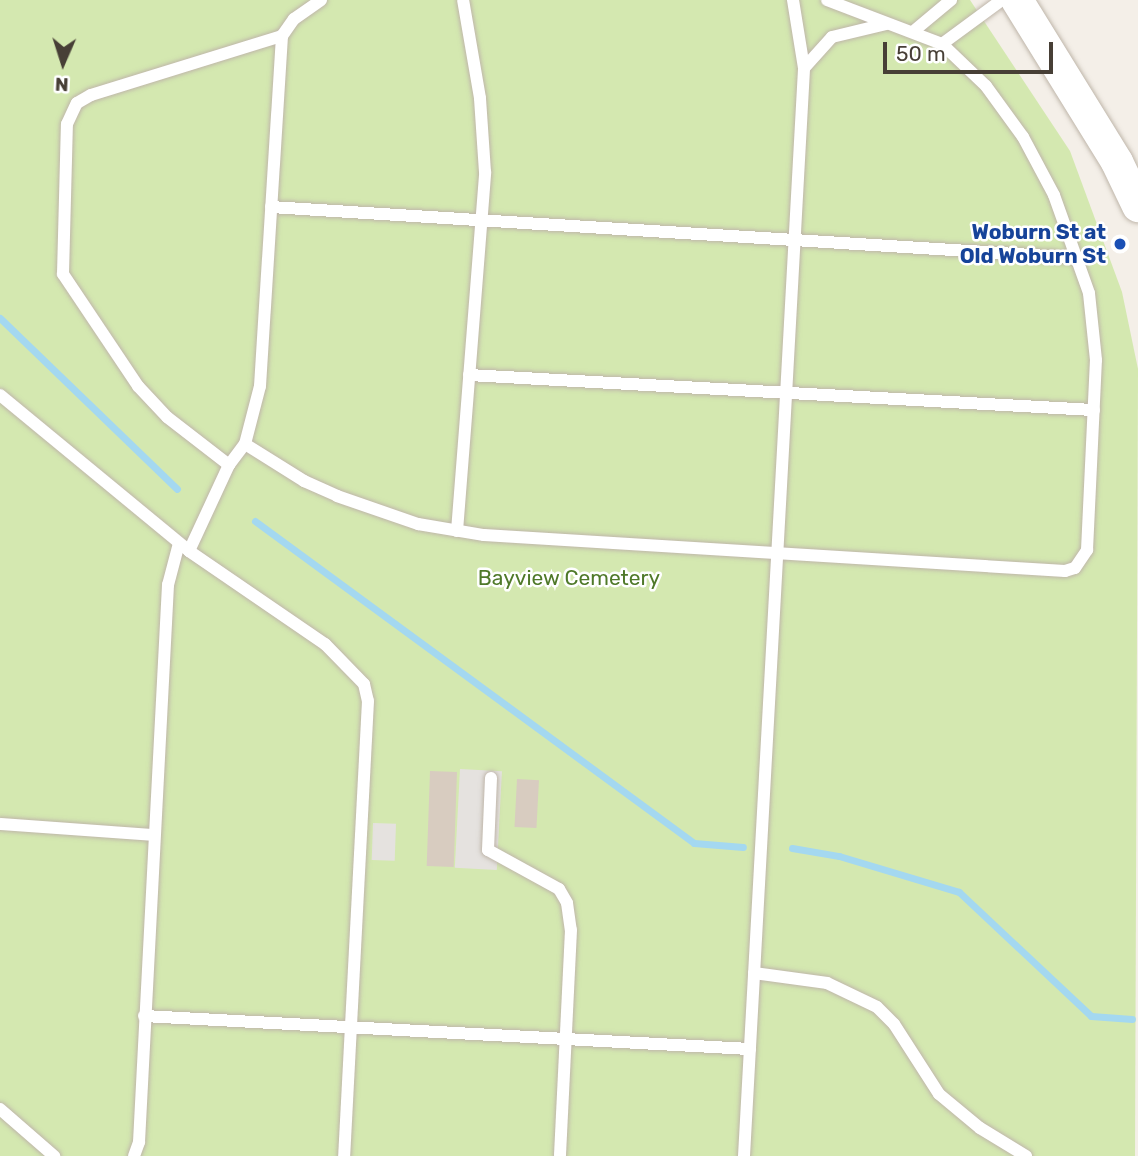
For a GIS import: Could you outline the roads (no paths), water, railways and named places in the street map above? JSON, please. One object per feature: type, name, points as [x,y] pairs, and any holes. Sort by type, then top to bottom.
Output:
[{"type":"street","points":[[1017,0],[1117,162],[1138,206]]},
{"type":"lane","points":[[134,1156],[139,1142],[168,585],[184,547],[229,465],[246,444],[260,386],[282,36],[294,19],[321,0]]},
{"type":"lane","points":[[457,531],[481,221],[484,134],[463,0]]},
{"type":"lane","points":[[744,1156],[804,68],[793,0]]},
{"type":"lane","points":[[246,444],[304,481],[337,495],[418,524],[457,531],[510,538],[1065,571],[1075,568],[1087,550],[1094,410],[1093,325],[1079,258],[1023,137],[986,86],[942,44],[915,30],[890,24],[827,0]]},
{"type":"lane","points":[[915,30],[951,0]]},
{"type":"lane","points":[[942,44],[1002,0]]},
{"type":"lane","points":[[804,68],[832,37],[859,27],[890,24]]},
{"type":"lane","points":[[229,465],[167,417],[138,386],[69,287],[61,258],[67,124],[77,103],[91,95],[282,36]]},
{"type":"lane","points":[[271,207],[1079,258]]},
{"type":"lane","points":[[469,375],[1094,410]]},
{"type":"lane","points":[[0,395],[184,547],[324,644],[364,684],[368,701],[344,1156]]},
{"type":"lane","points":[[491,778],[488,850],[559,889],[567,903],[571,930],[560,1156]]},
{"type":"lane","points":[[0,824],[153,835]]},
{"type":"lane","points":[[754,973],[827,983],[877,1007],[894,1024],[939,1094],[979,1128],[1026,1156]]},
{"type":"lane","points":[[144,1016],[750,1049]]},
{"type":"lane","points":[[0,1109],[54,1156]]},
{"type":"waterway","points":[[0,318],[177,489]]},
{"type":"waterway","points":[[255,521],[694,843],[743,847]]},
{"type":"waterway","points":[[792,848],[839,856],[959,892],[1091,1016],[1132,1019]]},
{"type":"place","name":"Woburn St at Old Woburn St","points":[[1120,244]]},
{"type":"park label","name":"Bayview Cemetery","points":[[569,578]]}]
